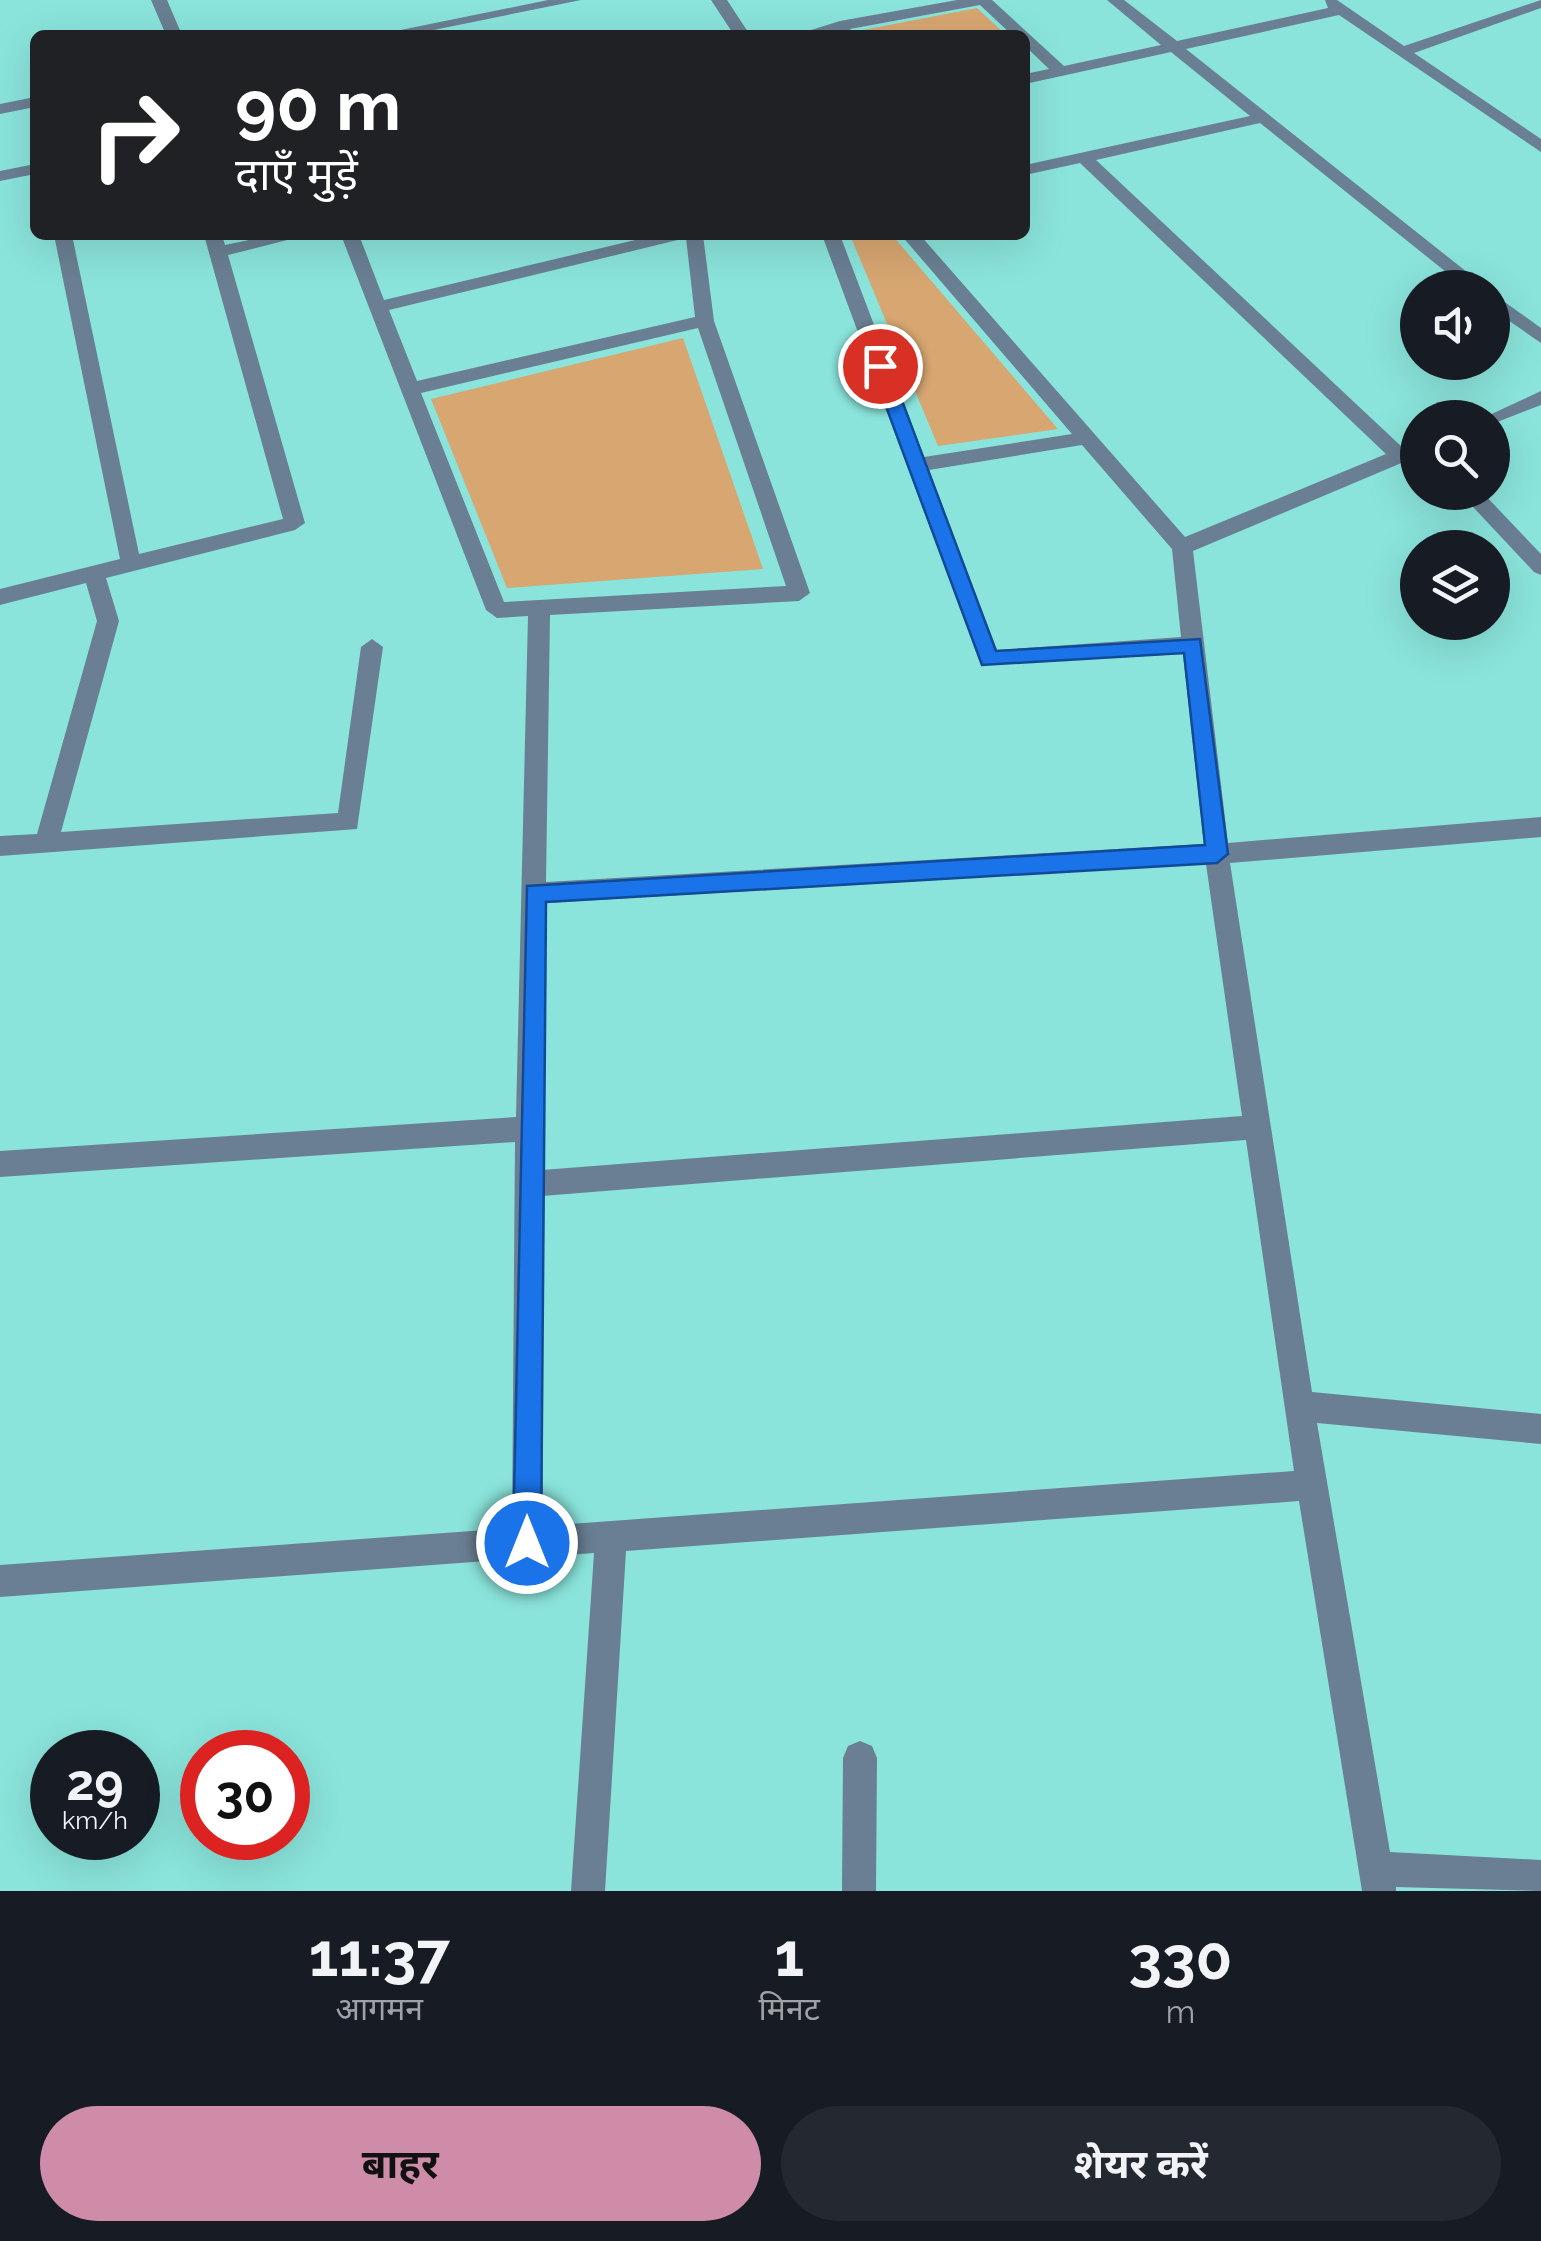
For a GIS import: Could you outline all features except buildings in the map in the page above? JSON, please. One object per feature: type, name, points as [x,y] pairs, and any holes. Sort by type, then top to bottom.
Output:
[{"type":"street","points":[[159,0],[172,30]]},
{"type":"street","points":[[408,30],[534,4],[573,0]]},
{"type":"street","points":[[719,0],[739,30]]},
{"type":"street","points":[[844,30],[982,0],[1015,30]]},
{"type":"street","points":[[1115,0],[1455,270]]},
{"type":"street","points":[[1030,77],[1334,5],[1541,147]]},
{"type":"street","points":[[1402,52],[1540,5]]},
{"type":"street","points":[[1030,43],[1061,71]]},
{"type":"street","points":[[0,109],[30,103]]},
{"type":"street","points":[[1030,169],[1262,118]]},
{"type":"street","points":[[1083,158],[1400,444]]},
{"type":"street","points":[[0,176],[30,170]]},
{"type":"street","points":[[65,240],[131,564]]},
{"type":"street","points":[[0,597],[295,523],[215,244],[252,240]]},
{"type":"street","points":[[352,240],[497,610],[799,593],[705,321],[695,240]]},
{"type":"street","points":[[378,307],[659,240]]},
{"type":"street","points":[[833,240],[990,660],[1193,644]]},
{"type":"street","points":[[914,240],[1182,546],[1217,854],[1299,1406],[1377,1880],[1541,1878]]},
{"type":"street","points":[[1510,313],[1541,337]]},
{"type":"street","points":[[410,389],[705,321]]},
{"type":"street","points":[[1510,410],[1541,397]]},
{"type":"street","points":[[917,465],[1086,438]]},
{"type":"street","points":[[1182,546],[1400,456]]},
{"type":"street","points":[[1487,510],[1541,568]]},
{"type":"street","points":[[46,844],[108,620],[94,574]]},
{"type":"street","points":[[527,1543],[528,1129],[539,608]]},
{"type":"street","points":[[0,846],[349,822],[372,648]]},
{"type":"street","points":[[534,893],[1217,854],[1541,828]]},
{"type":"street","points":[[529,1184],[1258,1127]]},
{"type":"street","points":[[0,1164],[528,1129]]},
{"type":"street","points":[[1299,1406],[1541,1429]]},
{"type":"street","points":[[0,1581],[1312,1485]]},
{"type":"street","points":[[588,1891],[611,1537]]},
{"type":"street","points":[[858,1891],[860,1758]]},
{"type":"shaded area","points":[[977,8],[1001,30],[863,30]]},
{"type":"shaded area","points":[[852,240],[896,240],[1058,429],[938,446]]},
{"type":"shaded area","points":[[683,338],[763,569],[507,588],[431,399]]},
{"type":"route","points":[[527,1543],[528,1129],[534,893],[1217,854],[1193,644],[990,660],[880,366]]}]
